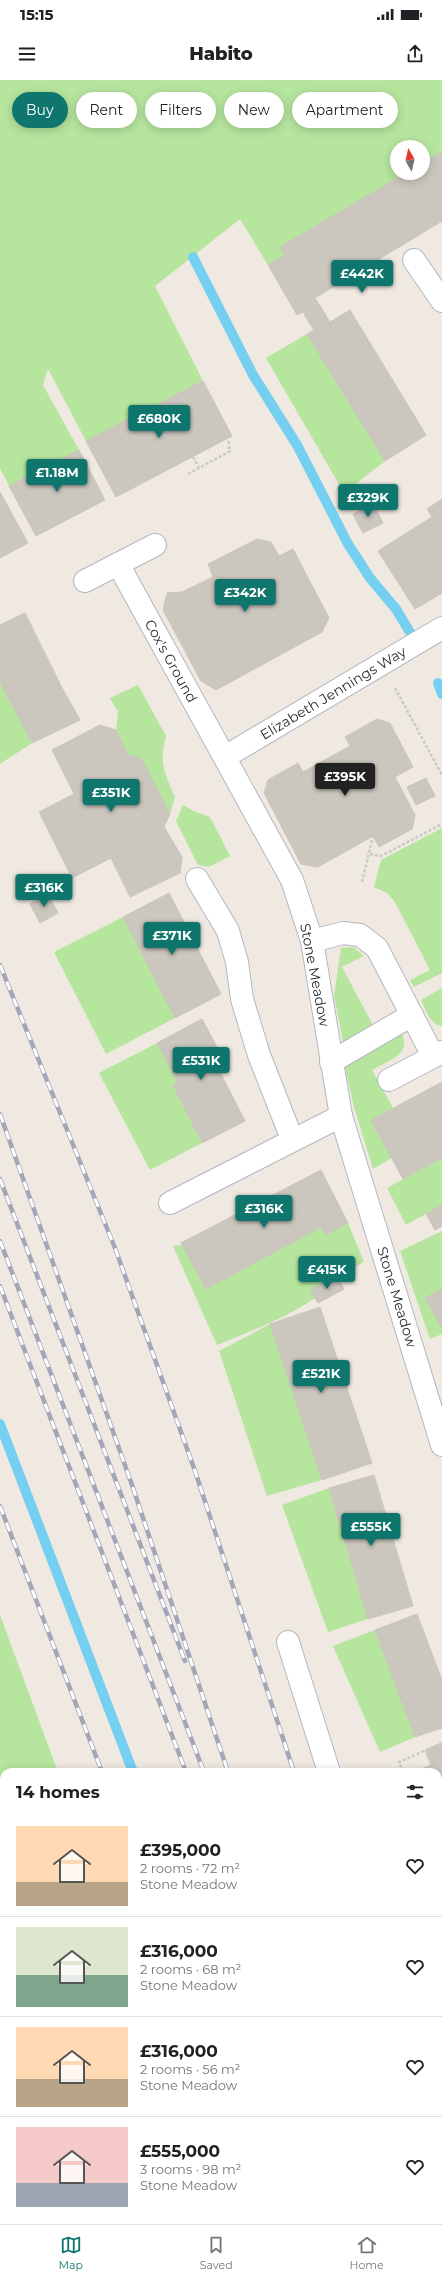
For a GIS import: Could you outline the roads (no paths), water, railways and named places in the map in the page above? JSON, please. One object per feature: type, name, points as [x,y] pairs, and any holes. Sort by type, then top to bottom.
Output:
[{"type":"street","points":[[414,260],[442,301]]},
{"type":"street","points":[[85,581],[155,545]]},
{"type":"street","name":"Cox's Ground","points":[[118,564],[224,757]]},
{"type":"street","name":"Elizabeth Jennings Way","points":[[224,757],[442,628]]},
{"type":"street","name":"Stone Meadow","points":[[224,757],[292,880],[312,941],[341,1116],[441,1436]]},
{"type":"street","points":[[197,879],[228,931],[237,962],[242,999],[259,1055],[292,1139]]},
{"type":"street","points":[[312,941],[343,933],[360,935],[377,948],[412,1015],[438,1054],[389,1080]]},
{"type":"street","points":[[331,1062],[412,1015]]},
{"type":"street","points":[[170,1203],[292,1139],[341,1116]]},
{"type":"street","points":[[288,1642],[328,1768]]},
{"type":"waterway","points":[[193,257],[253,375],[297,445],[348,544],[370,578],[396,609],[411,634]]},
{"type":"waterway","points":[[438,683],[442,694]]},
{"type":"waterway","points":[[0,1424],[131,1768]]},
{"type":"railway","points":[[0,965],[115,1248],[195,1471],[293,1768]]},
{"type":"railway","points":[[0,1114],[132,1485],[227,1768]]},
{"type":"railway","points":[[0,1179],[185,1661]]},
{"type":"railway","points":[[0,1241],[202,1768]]},
{"type":"railway","points":[[0,1286],[184,1768]]},
{"type":"railway","points":[[0,1506],[100,1768]]}]
